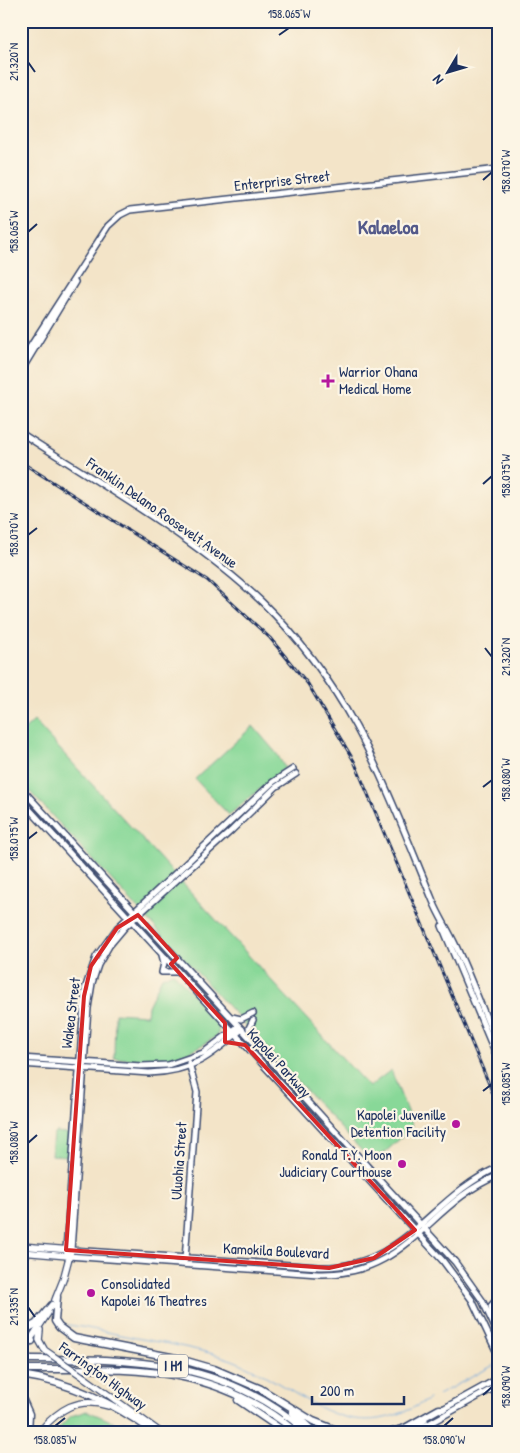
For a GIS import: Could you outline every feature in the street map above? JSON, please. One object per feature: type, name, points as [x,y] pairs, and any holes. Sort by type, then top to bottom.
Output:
[{"type":"highway","points":[[57,1297],[55,1321],[59,1327],[74,1338],[176,1358],[226,1373],[261,1389],[313,1421],[341,1432]]},
{"type":"highway","points":[[21,1332],[36,1324],[52,1305]]},
{"type":"highway","points":[[21,1336],[32,1341]]},
{"type":"highway","name":"I H1","points":[[22,1355],[153,1363],[206,1375],[266,1401],[307,1432]]},
{"type":"highway","points":[[71,1359],[164,1360],[226,1373]]},
{"type":"highway","name":"I H1","points":[[21,1369],[140,1369],[177,1375],[208,1384],[256,1404],[296,1432]]},
{"type":"highway","points":[[21,1375],[57,1382],[90,1394],[112,1404],[150,1431]]},
{"type":"highway","points":[[208,1384],[255,1410],[285,1432]]},
{"type":"highway","points":[[261,1389],[314,1432]]},
{"type":"highway","points":[[21,1396],[29,1414],[28,1432]]},
{"type":"highway","points":[[392,1432],[405,1428],[439,1409],[443,1409]]},
{"type":"main road","name":"Enterprise Street","points":[[21,362],[112,222],[135,208],[499,169]]},
{"type":"main road","name":"Enterprise Street","points":[[21,371],[89,255]]},
{"type":"main road","name":"Franklin Delano Roosevelt Avenue","points":[[21,433],[200,551],[256,597],[302,644],[332,684],[364,739],[499,1062]]},
{"type":"main road","name":"Wakea Street","points":[[22,1355],[41,1326],[64,1280],[68,1252],[81,1065],[83,1002],[89,974],[102,947],[130,919],[273,782],[294,772]]},
{"type":"main road","name":"Kapolei Parkway","points":[[21,788],[334,1129],[464,1274],[482,1300],[499,1336]]},
{"type":"main road","name":"Kapolei Parkway","points":[[21,800],[417,1232],[467,1292],[480,1314],[499,1357]]},
{"type":"main road","points":[[126,902],[144,906],[147,925]]},
{"type":"main road","points":[[121,909],[121,928],[140,930]]},
{"type":"main road","name":"Franklin Delano Roosevelt Avenue","points":[[437,911],[455,943],[499,1048]]},
{"type":"main road","points":[[162,954],[164,963],[162,972],[178,972]]},
{"type":"main road","points":[[171,964],[177,958]]},
{"type":"main road","points":[[230,1016],[241,1019],[253,1014]]},
{"type":"main road","points":[[251,1039],[249,1028],[253,1020]]},
{"type":"main road","points":[[223,1043],[226,1032],[225,1023]]},
{"type":"main road","points":[[21,1064],[66,1067],[81,1065],[155,1073],[190,1066],[206,1059],[241,1028]]},
{"type":"main road","points":[[66,1067],[80,1078],[95,1066],[155,1066],[188,1060],[223,1043],[235,1042],[245,1045]]},
{"type":"main road","points":[[69,1061],[82,1050],[95,1066]]},
{"type":"main road","points":[[21,1058],[69,1061],[81,1065]]},
{"type":"main road","name":"Uluohia Street","points":[[185,1264],[197,1092],[188,1060]]},
{"type":"main road","points":[[328,1135],[334,1129]]},
{"type":"main road","name":"Kamokila Boulevard","points":[[423,1227],[462,1188],[475,1178],[499,1167]]},
{"type":"main road","name":"Kamokila Boulevard","points":[[21,1246],[185,1264],[339,1273],[378,1263],[397,1252],[417,1232],[466,1192],[499,1175]]},
{"type":"main road","points":[[462,1188],[466,1192]]},
{"type":"main road","name":"Kamokila Boulevard","points":[[21,1252],[68,1252],[341,1267],[367,1261],[385,1253],[417,1232]]},
{"type":"main road","points":[[499,1297],[492,1302],[490,1309],[499,1327]]},
{"type":"main road","points":[[41,1326],[39,1340],[45,1350]]},
{"type":"main road","name":"Farrington Highway","points":[[32,1341],[160,1432]]},
{"type":"main road","points":[[406,1432],[496,1379],[499,1373]]},
{"type":"main road","points":[[414,1432],[497,1387]]},
{"type":"main road","name":"Farrington Highway","points":[[39,1432],[58,1412],[84,1402],[112,1408],[150,1431]]},
{"type":"highlighted area","points":[[138,915],[177,958],[171,964],[225,1023],[225,1042],[245,1045],[415,1230],[374,1258],[329,1268],[66,1250],[84,996],[91,966],[117,928]]},
{"type":"green space","points":[[34,721],[369,1087],[391,1070],[413,1127],[373,1163],[21,782],[21,733]]},
{"type":"green space","points":[[253,726],[277,754],[285,768],[229,815],[195,779]]},
{"type":"green space","points":[[173,972],[220,1025],[217,1036],[189,1052],[167,1059],[114,1058],[115,1013],[147,1015],[148,1006],[162,977]]},
{"type":"green space","points":[[55,1132],[70,1135],[68,1156],[51,1155],[53,1134]]},
{"type":"green space","points":[[87,1411],[118,1424],[124,1421],[139,1432],[55,1432],[71,1416]]},
{"type":"waterway","points":[[21,1313],[37,1318]]},
{"type":"waterway","points":[[69,1325],[185,1347],[232,1360],[259,1372],[326,1411],[348,1418],[372,1420],[399,1414],[429,1399]]},
{"type":"waterway","points":[[438,1395],[494,1365]]},
{"type":"railway","points":[[21,462],[207,580],[270,638],[308,684],[354,761],[499,1108]]},
{"type":"place","name":"Warrior Ohana Medical Home","points":[[328,381]]},
{"type":"place","name":"Kapolei Juvenille Detention Facility","points":[[456,1124]]},
{"type":"place","name":"Ronald T.Y. Moon Judiciary Courthouse","points":[[402,1164]]},
{"type":"place","name":"Consolidated Kapolei 16 Theatres","points":[[91,1293]]},
{"type":"district","name":"Kalaeloa","points":[[388,227]]}]
